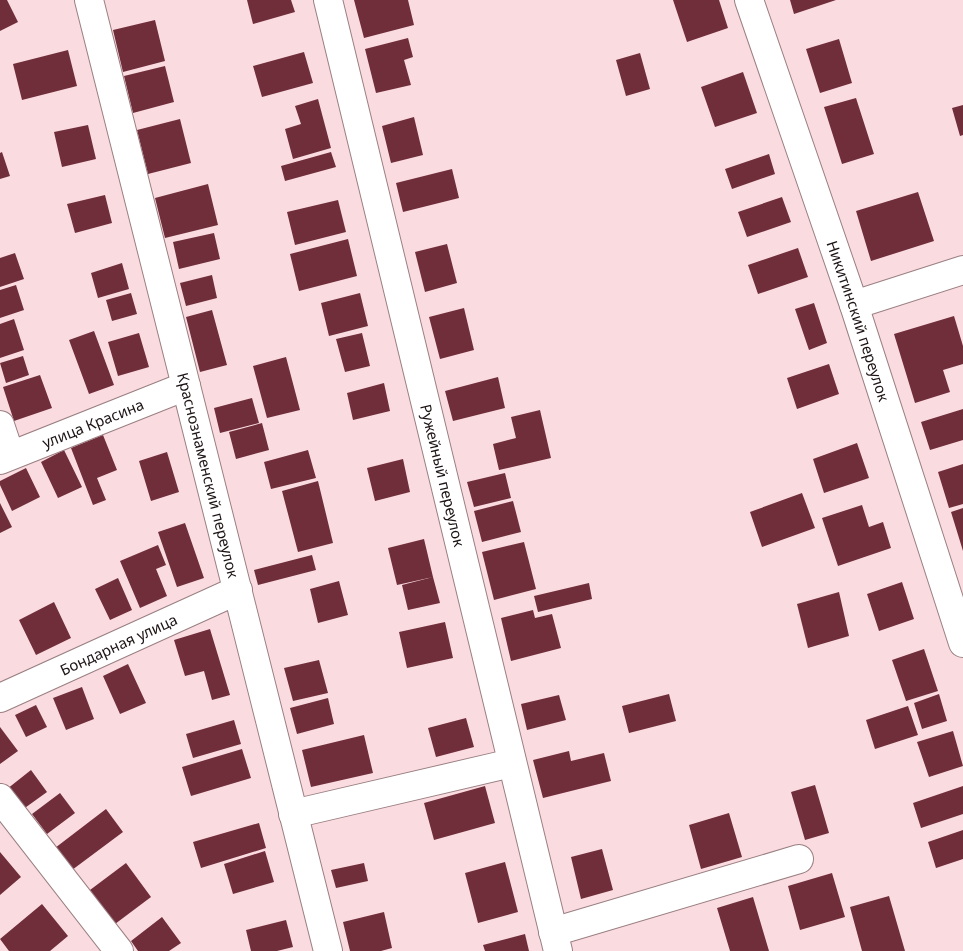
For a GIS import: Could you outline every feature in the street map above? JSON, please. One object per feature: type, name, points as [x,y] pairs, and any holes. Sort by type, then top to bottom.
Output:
[{"type":"street","name":"Краснознаменский переулок","points":[[89,0],[328,951]]},
{"type":"street","name":"Ружейный переулок","points":[[328,0],[556,942]]},
{"type":"street","name":"Никитинский переулок","points":[[749,0],[854,305],[963,644]]},
{"type":"street","points":[[854,305],[963,270]]},
{"type":"street","name":"улица Красина","points":[[5,457],[186,386]]},
{"type":"street","points":[[0,425],[5,457]]},
{"type":"street","name":"Бондарная улица","points":[[0,698],[238,590]]},
{"type":"street","points":[[294,814],[512,763]]},
{"type":"street","points":[[0,798],[119,951]]},
{"type":"street","points":[[556,942],[799,859]]},
{"type":"building","points":[[0,0],[7,0],[18,22],[0,31]]},
{"type":"building","points":[[247,0],[291,0],[295,12],[253,24]]},
{"type":"building","points":[[354,0],[408,0],[414,25],[364,38]]},
{"type":"building","points":[[673,0],[719,0],[728,28],[687,42]]},
{"type":"building","points":[[790,0],[836,0],[794,14]]},
{"type":"building","points":[[155,20],[165,61],[123,72],[113,30]]},
{"type":"building","points":[[408,38],[413,57],[404,60],[411,85],[376,93],[365,49]]},
{"type":"building","points":[[839,39],[852,83],[820,93],[806,49]]},
{"type":"building","points":[[68,50],[77,86],[22,100],[13,64]]},
{"type":"building","points":[[304,52],[313,83],[262,97],[253,66]]},
{"type":"building","points":[[640,53],[650,89],[626,96],[616,60]]},
{"type":"building","points":[[165,66],[174,102],[133,113],[124,76]]},
{"type":"building","points":[[743,72],[757,113],[715,127],[701,87]]},
{"type":"building","points":[[856,98],[874,154],[842,164],[824,107]]},
{"type":"building","points":[[318,99],[331,148],[293,159],[285,129],[301,124],[295,106]]},
{"type":"building","points":[[963,105],[963,135],[960,136],[952,108]]},
{"type":"building","points":[[414,117],[423,155],[391,163],[382,126]]},
{"type":"building","points":[[180,119],[191,163],[148,174],[137,130]]},
{"type":"building","points":[[88,125],[96,159],[62,167],[54,132]]},
{"type":"building","points":[[2,152],[10,176],[0,179],[0,153]]},
{"type":"building","points":[[331,152],[336,167],[285,181],[281,166]]},
{"type":"building","points":[[769,154],[775,174],[732,189],[725,169]]},
{"type":"building","points":[[452,169],[459,198],[403,212],[396,183]]},
{"type":"building","points":[[208,184],[218,225],[165,238],[155,198]]},
{"type":"building","points":[[918,192],[934,241],[871,261],[856,211]]},
{"type":"building","points":[[105,195],[112,223],[75,233],[67,204]]},
{"type":"building","points":[[782,197],[791,222],[747,237],[738,212]]},
{"type":"building","points":[[338,200],[346,232],[295,245],[287,212]]},
{"type":"building","points":[[214,233],[220,259],[179,269],[173,242]]},
{"type":"building","points":[[348,239],[357,276],[299,291],[290,254]]},
{"type":"building","points":[[447,244],[457,283],[425,292],[415,252]]},
{"type":"building","points":[[798,248],[808,277],[758,294],[748,265]]},
{"type":"building","points":[[15,253],[24,279],[0,287],[0,258]]},
{"type":"building","points":[[122,263],[129,289],[98,298],[91,273]]},
{"type":"building","points":[[212,275],[217,298],[186,306],[180,283]]},
{"type":"building","points":[[16,285],[24,310],[0,318],[0,290]]},
{"type":"building","points":[[131,293],[137,314],[112,321],[106,300]]},
{"type":"building","points":[[360,293],[368,326],[329,336],[321,303]]},
{"type":"building","points":[[814,303],[827,343],[809,350],[795,309]]},
{"type":"building","points":[[464,308],[474,350],[440,359],[429,317]]},
{"type":"building","points":[[212,310],[227,365],[200,372],[186,317]]},
{"type":"building","points":[[954,316],[963,346],[963,364],[943,370],[950,392],[915,403],[894,334]]},
{"type":"building","points":[[14,319],[24,350],[0,358],[0,324]]},
{"type":"building","points":[[94,331],[114,385],[89,394],[69,340]]},
{"type":"building","points":[[139,333],[149,367],[118,376],[108,342]]},
{"type":"building","points":[[362,333],[370,366],[345,372],[336,339]]},
{"type":"building","points":[[23,356],[29,375],[6,383],[0,363]]},
{"type":"building","points":[[286,357],[300,410],[267,418],[253,366]]},
{"type":"building","points":[[829,364],[839,394],[797,409],[787,378]]},
{"type":"building","points":[[40,375],[52,408],[14,421],[3,387]]},
{"type":"building","points":[[498,377],[505,408],[453,421],[445,391]]},
{"type":"building","points":[[384,383],[390,411],[353,420],[347,393]]},
{"type":"building","points":[[252,398],[259,423],[220,433],[214,408]]},
{"type":"building","points":[[963,409],[963,440],[930,450],[921,422]]},
{"type":"building","points":[[540,410],[551,458],[499,470],[493,444],[516,438],[511,417]]},
{"type":"building","points":[[262,423],[269,450],[236,459],[229,432]]},
{"type":"building","points":[[103,435],[117,470],[97,478],[106,500],[93,505],[71,448]]},
{"type":"building","points":[[857,443],[869,478],[824,493],[813,459]]},
{"type":"building","points":[[64,450],[82,487],[58,498],[41,462]]},
{"type":"building","points":[[308,450],[316,478],[271,489],[264,462]]},
{"type":"building","points":[[167,452],[179,492],[151,501],[139,461]]},
{"type":"building","points":[[403,459],[410,492],[375,501],[367,468]]},
{"type":"building","points":[[963,464],[963,504],[949,508],[938,472]]},
{"type":"building","points":[[26,468],[40,497],[12,511],[0,481]]},
{"type":"building","points":[[505,473],[511,498],[474,507],[467,482]]},
{"type":"building","points":[[318,481],[333,543],[298,552],[282,491]]},
{"type":"building","points":[[802,493],[815,528],[762,547],[750,512]]},
{"type":"building","points":[[513,501],[521,532],[482,542],[474,511]]},
{"type":"building","points":[[0,503],[12,527],[0,533]]},
{"type":"building","points":[[862,505],[869,527],[883,522],[891,548],[838,566],[822,518]]},
{"type":"building","points":[[963,508],[963,551],[951,512]]},
{"type":"building","points":[[185,523],[204,578],[177,587],[158,532]]},
{"type":"building","points":[[424,539],[433,577],[397,585],[388,548]]},
{"type":"building","points":[[524,542],[536,589],[494,600],[482,552]]},
{"type":"building","points":[[158,545],[166,565],[156,569],[167,596],[140,608],[120,561]]},
{"type":"building","points":[[312,555],[316,570],[258,585],[254,570]]},
{"type":"building","points":[[433,577],[440,603],[408,610],[402,585]]},
{"type":"building","points":[[118,578],[132,610],[110,620],[95,589]]},
{"type":"building","points":[[339,581],[348,615],[318,623],[310,589]]},
{"type":"building","points":[[902,582],[914,619],[879,631],[867,594]]},
{"type":"building","points":[[589,583],[592,599],[538,612],[534,596]]},
{"type":"building","points":[[839,592],[849,636],[808,648],[797,604]]},
{"type":"building","points":[[54,602],[71,638],[36,655],[19,620]]},
{"type":"building","points":[[533,610],[535,618],[552,614],[561,648],[511,661],[501,618]]},
{"type":"building","points":[[445,622],[453,658],[407,668],[399,632]]},
{"type":"building","points":[[210,629],[230,695],[212,700],[204,671],[185,676],[174,640]]},
{"type":"building","points":[[924,649],[938,691],[906,701],[892,660]]},
{"type":"building","points":[[319,660],[328,693],[293,701],[284,668]]},
{"type":"building","points":[[128,664],[146,703],[120,714],[103,676]]},
{"type":"building","points":[[82,687],[94,719],[66,730],[53,698]]},
{"type":"building","points":[[669,694],[676,721],[629,733],[622,706]]},
{"type":"building","points":[[939,694],[947,721],[922,729],[914,703]]},
{"type":"building","points":[[559,695],[566,720],[527,730],[521,704]]},
{"type":"building","points":[[328,698],[334,724],[297,734],[290,708]]},
{"type":"building","points":[[36,705],[47,727],[26,737],[15,715]]},
{"type":"building","points":[[908,706],[918,735],[875,749],[866,720]]},
{"type":"building","points":[[466,718],[474,747],[436,757],[428,728]]},
{"type":"building","points":[[234,720],[241,744],[193,758],[186,734]]},
{"type":"building","points":[[0,727],[18,751],[0,764]]},
{"type":"building","points":[[953,731],[963,766],[929,777],[917,742]]},
{"type":"building","points":[[364,735],[373,773],[311,787],[302,750]]},
{"type":"building","points":[[242,749],[251,778],[191,796],[182,767]]},
{"type":"building","points":[[569,751],[571,761],[604,753],[611,781],[543,798],[533,760]]},
{"type":"building","points":[[31,770],[47,792],[22,810],[7,789]]},
{"type":"building","points":[[815,785],[829,833],[805,840],[791,792]]},
{"type":"building","points":[[485,786],[495,823],[434,840],[424,803]]},
{"type":"building","points":[[963,786],[963,814],[921,828],[913,803]]},
{"type":"building","points":[[60,793],[75,813],[47,834],[32,814]]},
{"type":"building","points":[[106,809],[123,832],[72,870],[55,848]]},
{"type":"building","points":[[729,813],[742,857],[701,869],[689,825]]},
{"type":"building","points":[[259,823],[266,848],[201,868],[193,842]]},
{"type":"building","points":[[963,830],[963,859],[936,868],[928,842]]},
{"type":"building","points":[[602,849],[613,890],[581,899],[571,857]]},
{"type":"building","points":[[265,851],[274,882],[233,894],[224,864]]},
{"type":"building","points":[[0,852],[21,877],[0,895]]},
{"type":"building","points":[[505,862],[518,912],[478,923],[465,873]]},
{"type":"building","points":[[126,863],[151,897],[115,924],[90,890]]},
{"type":"building","points":[[364,863],[368,881],[336,888],[331,870]]},
{"type":"building","points":[[832,873],[845,917],[800,930],[788,886]]},
{"type":"building","points":[[889,896],[905,951],[862,951],[850,907]]},
{"type":"building","points":[[753,897],[769,951],[730,951],[717,908]]},
{"type":"building","points":[[42,904],[68,936],[50,951],[9,951],[0,939]]},
{"type":"building","points":[[384,912],[392,948],[381,951],[350,951],[343,922]]},
{"type":"building","points":[[162,917],[181,943],[169,951],[138,951],[131,941]]},
{"type":"building","points":[[286,920],[293,947],[277,951],[251,951],[246,930]]},
{"type":"building","points":[[525,934],[529,951],[485,951],[483,945]]}]
